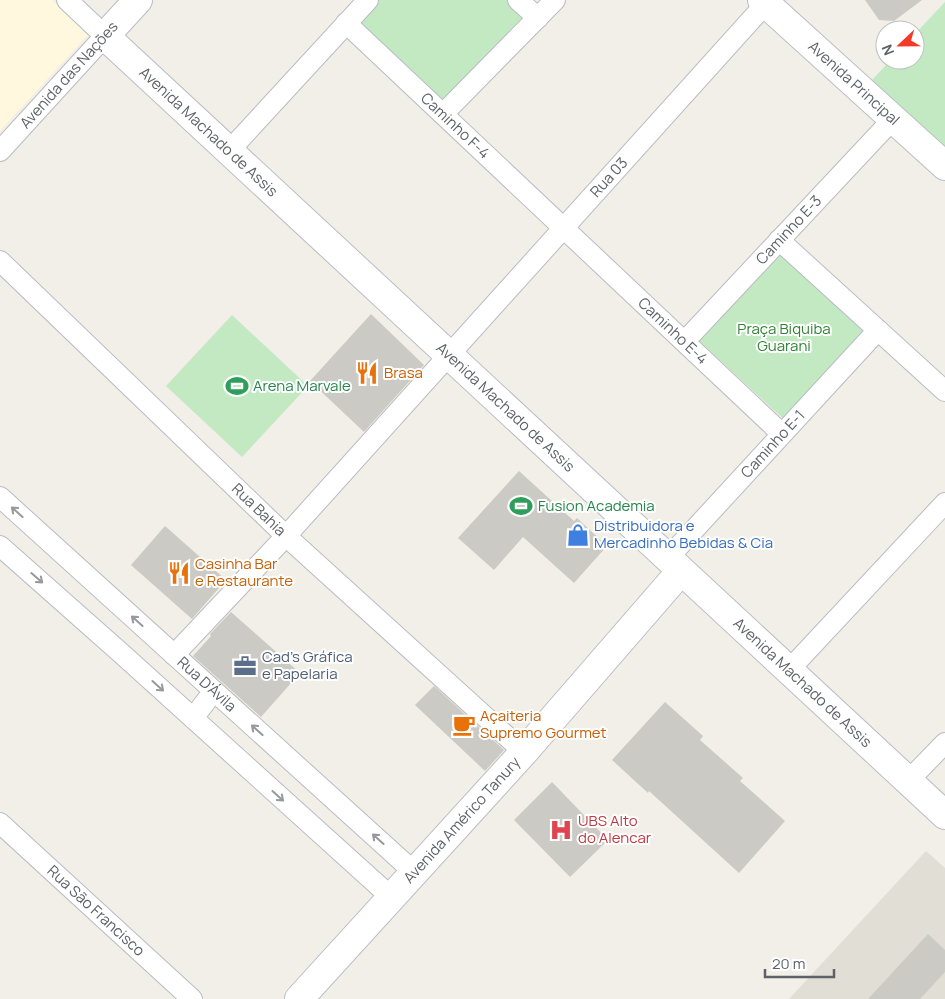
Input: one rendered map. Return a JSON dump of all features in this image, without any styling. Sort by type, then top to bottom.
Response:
[{"type":"street","name":"Avenida Machado de Assis","points":[[67,0],[945,815]]},
{"type":"street","name":"Avenida das Nações","points":[[0,151],[138,0]]},
{"type":"street","points":[[229,151],[368,0]]},
{"type":"street","points":[[518,0],[538,18]]},
{"type":"street","points":[[443,114],[555,0]]},
{"type":"street","name":"Avenida Principal","points":[[766,1],[945,166]]},
{"type":"street","name":"Rua 03","points":[[174,655],[286,536],[450,356],[766,1]]},
{"type":"street","name":"Caminho F-4","points":[[346,23],[564,228]]},
{"type":"street","name":"Caminho E-3","points":[[685,341],[893,119]]},
{"type":"street","name":"Caminho E-4","points":[[564,228],[782,434]]},
{"type":"street","points":[[780,240],[945,391]]},
{"type":"street","name":"Rua Bahia","points":[[0,261],[286,536],[524,752]]},
{"type":"street","name":"Caminho E-1","points":[[675,564],[782,434],[878,330]]},
{"type":"street","name":"Rua D'Ávila","points":[[0,497],[414,872]]},
{"type":"street","points":[[789,670],[945,503]]},
{"type":"street","points":[[0,546],[390,897]]},
{"type":"street","name":"Avenida Américo Tanury","points":[[299,999],[524,752],[675,564]]},
{"type":"street","points":[[192,718],[214,691]]},
{"type":"street","points":[[908,781],[945,743]]},
{"type":"street","name":"Rua São Francisco","points":[[0,823],[192,999]]},
{"type":"shaded area","points":[[0,0],[52,0],[88,35],[0,131]]},
{"type":"shaded area","points":[[926,851],[945,868],[945,999],[789,999]]},
{"type":"green space","points":[[371,0],[507,0],[526,18],[444,104],[354,18]]},
{"type":"green space","points":[[945,2],[945,148],[872,80],[882,70],[925,70],[925,23]]},
{"type":"green space","name":"Praça Biquiba Guarani","points":[[779,252],[870,335],[789,424],[698,340]]},
{"type":"green space","name":"Arena Marvale","points":[[232,315],[308,386],[242,457],[166,386]]},
{"type":"building","points":[[865,0],[922,0],[895,20],[879,20]]},
{"type":"building","name":"Brasa","points":[[371,314],[424,365],[364,432],[310,381]]},
{"type":"building","points":[[519,471],[574,521],[577,518],[607,546],[574,583],[523,537],[494,570],[458,538]]},
{"type":"building","name":"Casinha Bar e Restaurante","points":[[165,526],[226,580],[192,619],[131,565]]},
{"type":"building","name":"Cad's Gráfica e Papelaria","points":[[231,612],[300,673],[261,717],[193,656],[211,636],[210,634]]},
{"type":"building","name":"Açaiteria Supremo Gourmet","points":[[434,686],[504,750],[485,771],[415,705]]},
{"type":"building","points":[[665,702],[703,736],[700,740],[743,778],[740,781],[785,821],[739,873],[612,760]]},
{"type":"building","name":"UBS Alto do Alencar","points":[[552,782],[608,840],[570,877],[514,820]]},
{"type":"building","points":[[928,934],[945,950],[945,972],[920,999],[868,999]]},
{"type":"place","name":"Brasa","points":[[367,373]]},
{"type":"place","name":"Arena Marvale","points":[[237,386]]},
{"type":"place","name":"Fusion Academia","points":[[521,506]]},
{"type":"place","name":"Distribuidora e Mercadinho Bebidas & Cia","points":[[578,535]]},
{"type":"place","name":"Casinha Bar e Restaurante","points":[[179,573]]},
{"type":"place","name":"Cad's Gráfica e Papelaria","points":[[245,666]]},
{"type":"place","name":"Açaiteria Supremo Gourmet","points":[[464,725]]},
{"type":"place","name":"UBS Alto do Alencar","points":[[561,830]]}]
